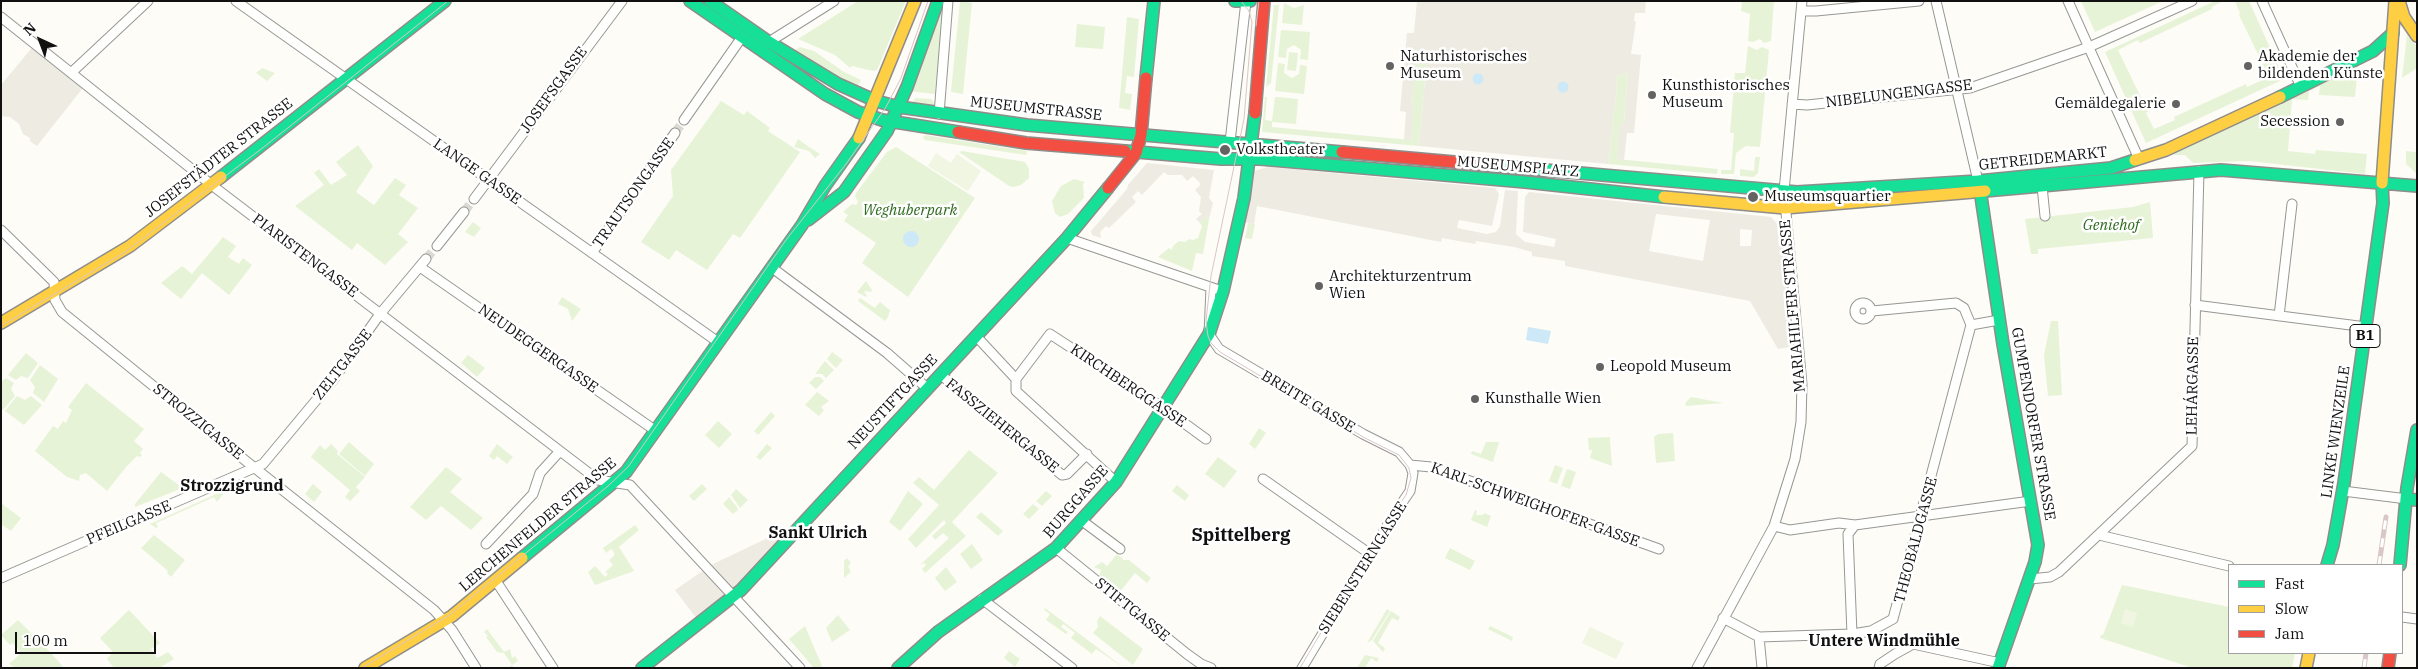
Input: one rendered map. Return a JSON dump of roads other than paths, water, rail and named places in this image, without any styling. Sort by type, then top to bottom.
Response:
[{"type":"main road","name":"JOSEFSTÄDTER STRASSE","points":[[1,323],[130,246],[445,1]]},
{"type":"main road","name":"MUSEUMSTRASSE","points":[[690,1],[825,94],[871,117],[1026,143],[1220,159],[1249,159]]},
{"type":"main road","name":"MUSEUMSTRASSE","points":[[710,1],[769,42],[838,84],[876,101],[939,114],[1028,125],[1251,144]]},
{"type":"main road","name":"LERCHENFELDER STRASSE","points":[[366,668],[444,622],[626,472],[802,225],[825,186],[858,141],[871,117],[915,1]]},
{"type":"main road","name":"LERCHENFELDER STRASSE","points":[[802,225],[844,192],[877,148],[899,107],[938,1]]},
{"type":"main road","name":"NEUSTIFTGASSE","points":[[642,668],[733,596],[1068,238],[1136,152],[1141,135],[1154,1]]},
{"type":"main road","name":"BURGGASSE","points":[[898,668],[938,632],[1056,548],[1116,482],[1209,334],[1217,289],[1244,198],[1251,144],[1264,1]]},
{"type":"main road","points":[[2389,1],[2394,20]]},
{"type":"main road","name":"B1","points":[[2383,184],[2382,170],[2395,1]]},
{"type":"main road","points":[[2399,1],[2404,17],[2417,36]]},
{"type":"main road","name":"GETREIDEMARKT","points":[[1784,208],[1979,186],[2111,168],[2140,159],[2204,133],[2301,87],[2373,51],[2393,33]]},
{"type":"main road","name":"MUSEUMSTRASSE","points":[[1136,152],[1171,137]]},
{"type":"main road","name":"MUSEUMSPLATZ","points":[[1251,144],[1784,191]]},
{"type":"main road","name":"MUSEUMSPLATZ","points":[[1249,159],[1525,182],[1715,203],[1784,208]]},
{"type":"main road","name":"GETREIDEMARKT","points":[[1784,191],[2042,186],[2199,171],[2246,171],[2296,177],[2417,186]]},
{"type":"main road","name":"LINKE WIENZEILE","points":[[2326,564],[2333,545],[2343,491],[2383,203],[2383,184]]},
{"type":"main road","name":"GUMPENDORFER STRASSE","points":[[1979,186],[1999,320],[2032,500],[2038,545],[2030,579],[1999,665]]},
{"type":"main road","points":[[2400,564],[2412,500],[2413,445],[2417,430]]},
{"type":"main road","points":[[2306,668],[2308,654]]},
{"type":"main road","points":[[2388,668],[2390,654]]},
{"type":"street","points":[[71,73],[148,1]]},
{"type":"street","name":"LANGE GASSE","points":[[236,1],[718,342]]},
{"type":"street","name":"JOSEFSGASSE","points":[[474,199],[622,1]]},
{"type":"street","points":[[769,42],[834,1]]},
{"type":"street","points":[[939,114],[948,1]]},
{"type":"street","points":[[1801,6],[1816,11],[1919,1]]},
{"type":"street","points":[[1936,1],[1979,186]]},
{"type":"street","points":[[2068,1],[2140,159]]},
{"type":"street","name":"NIBELUNGENGASSE","points":[[1792,104],[1807,105],[1970,88],[2089,47],[2192,1]]},
{"type":"street","points":[[2262,1],[2301,87]]},
{"type":"street","points":[[1230,142],[1245,2]]},
{"type":"street","name":"MARIAHILFER STRASSE","points":[[1697,668],[1774,526],[1795,459],[1801,422],[1802,384],[1797,316],[1784,208],[1784,191],[1801,6]]},
{"type":"street","name":"PIARISTENGASSE","points":[[1,17],[211,184],[598,480],[630,485],[800,668]]},
{"type":"street","points":[[684,120],[742,37]]},
{"type":"street","name":"TRAUTSONGASSE","points":[[592,253],[675,133]]},
{"type":"street","name":"LEHÁRGASSE","points":[[2030,579],[2050,577],[2059,572],[2192,446],[2199,171]]},
{"type":"street","points":[[2042,186],[2045,216]]},
{"type":"street","points":[[2279,316],[2292,204]]},
{"type":"street","points":[[437,246],[464,212]]},
{"type":"street","name":"STROZZIGASSE","points":[[1,230],[54,282],[55,300],[62,312],[428,605],[444,622],[476,668]]},
{"type":"street","points":[[1068,238],[1217,289]]},
{"type":"street","name":"ZELTGASSE","points":[[256,468],[264,464],[332,380],[380,314],[426,259]]},
{"type":"street","name":"NEUDEGGERGASSE","points":[[420,267],[656,431]]},
{"type":"street","points":[[771,267],[887,353],[927,388]]},
{"type":"street","points":[[1872,311],[1956,303],[1964,308],[1971,325],[1999,320]]},
{"type":"street","points":[[2195,305],[2366,327]]},
{"type":"street","name":"THEOBALDGASSE","points":[[1723,618],[1760,637],[1852,634],[1879,628],[1893,619],[1922,516],[1971,325]]},
{"type":"street","name":"KIRCHBERGGASSE","points":[[1016,379],[1050,334],[1162,407],[1206,439]]},
{"type":"street","name":"BREITE GASSE","points":[[1209,334],[1219,349],[1363,434],[1399,452],[1410,465]]},
{"type":"street","points":[[976,336],[1016,379],[1016,391],[1116,482]]},
{"type":"street","name":"FASSZIEHERGASSE","points":[[940,374],[1062,475],[1067,474],[1087,454]]},
{"type":"street","points":[[486,544],[533,494],[540,473],[560,451]]},
{"type":"street","name":"KARL-SCHWEIGHOFER-GASSE","points":[[1410,465],[1431,467],[1659,549]]},
{"type":"street","name":"SIEBENSTERNGASSE","points":[[1302,668],[1410,491],[1413,481],[1410,465]]},
{"type":"street","name":"PFEILGASSE","points":[[1,578],[256,468]]},
{"type":"street","points":[[1263,479],[1370,554]]},
{"type":"street","points":[[2343,491],[2412,500]]},
{"type":"street","points":[[1774,526],[1790,530],[1839,523],[1855,525],[2032,500]]},
{"type":"street","points":[[1081,520],[1120,549]]},
{"type":"street","points":[[1852,634],[1848,534],[1855,525]]},
{"type":"street","points":[[2099,535],[2228,566]]},
{"type":"street","name":"STIFTGASSE","points":[[1056,548],[1171,642],[1201,664],[1211,668]]},
{"type":"street","points":[[496,581],[553,668]]},
{"type":"street","points":[[982,599],[1072,668]]},
{"type":"street","points":[[2403,617],[2417,619]]},
{"type":"street","points":[[1760,637],[1762,668]]},
{"type":"street","points":[[1879,668],[1880,664],[1913,644],[1999,665]]},
{"type":"water","points":[[1478,73],[1484,79],[1478,85],[1472,79]]},
{"type":"water","points":[[1563,81],[1569,87],[1563,93],[1557,87]]},
{"type":"water","points":[[911,231],[919,239],[911,247],[903,239]]},
{"type":"water","points":[[1528,327],[1551,331],[1548,344],[1526,340]]},
{"type":"tunnel","points":[[675,133],[684,120]]},
{"type":"tunnel","points":[[464,212],[474,199]]},
{"type":"tunnel","points":[[426,259],[437,246]]},
{"type":"tram line","points":[[1,326],[125,252],[265,146],[448,1]]},
{"type":"tram line","points":[[362,668],[451,614],[608,486],[628,467],[786,240],[846,164],[886,107],[901,78],[928,1]]},
{"type":"tram line","points":[[1241,1],[1249,11],[1252,22],[1244,119],[1211,276],[1206,321],[1208,336],[1211,343],[1220,352],[1365,438],[1399,455],[1409,468],[1411,478],[1406,495],[1384,526],[1300,668]]},
{"type":"tram line","points":[[1256,26],[1259,1]]},
{"type":"railway","points":[[2379,564],[2386,517]]},
{"type":"railway","points":[[2364,668],[2366,654]]},
{"type":"place","name":"Naturhistorisches Museum","points":[[1390,66]]},
{"type":"place","name":"Akademie der bildenden Künste","points":[[2248,66]]},
{"type":"place","name":"Kunsthistorisches Museum","points":[[1652,95]]},
{"type":"place","name":"Gemäldegalerie","points":[[2176,104]]},
{"type":"place","name":"Secession","points":[[2340,122]]},
{"type":"place","name":"Volkstheater","points":[[1225,150]]},
{"type":"place","name":"Museumsquartier","points":[[1753,197]]},
{"type":"place","name":"Architekturzentrum Wien","points":[[1319,286]]},
{"type":"place","name":"Leopold Museum","points":[[1600,367]]},
{"type":"place","name":"Kunsthalle Wien","points":[[1475,399]]},
{"type":"district","name":"Strozzigrund","points":[[232,486]]},
{"type":"district","name":"Sankt Ulrich","points":[[818,533]]},
{"type":"district","name":"Spittelberg","points":[[1241,536]]},
{"type":"district","name":"Untere Windmühle","points":[[1884,641]]},
{"type":"park label","name":"Weghuberpark","points":[[910,211]]},
{"type":"park label","name":"Geniehof","points":[[2111,226]]}]
